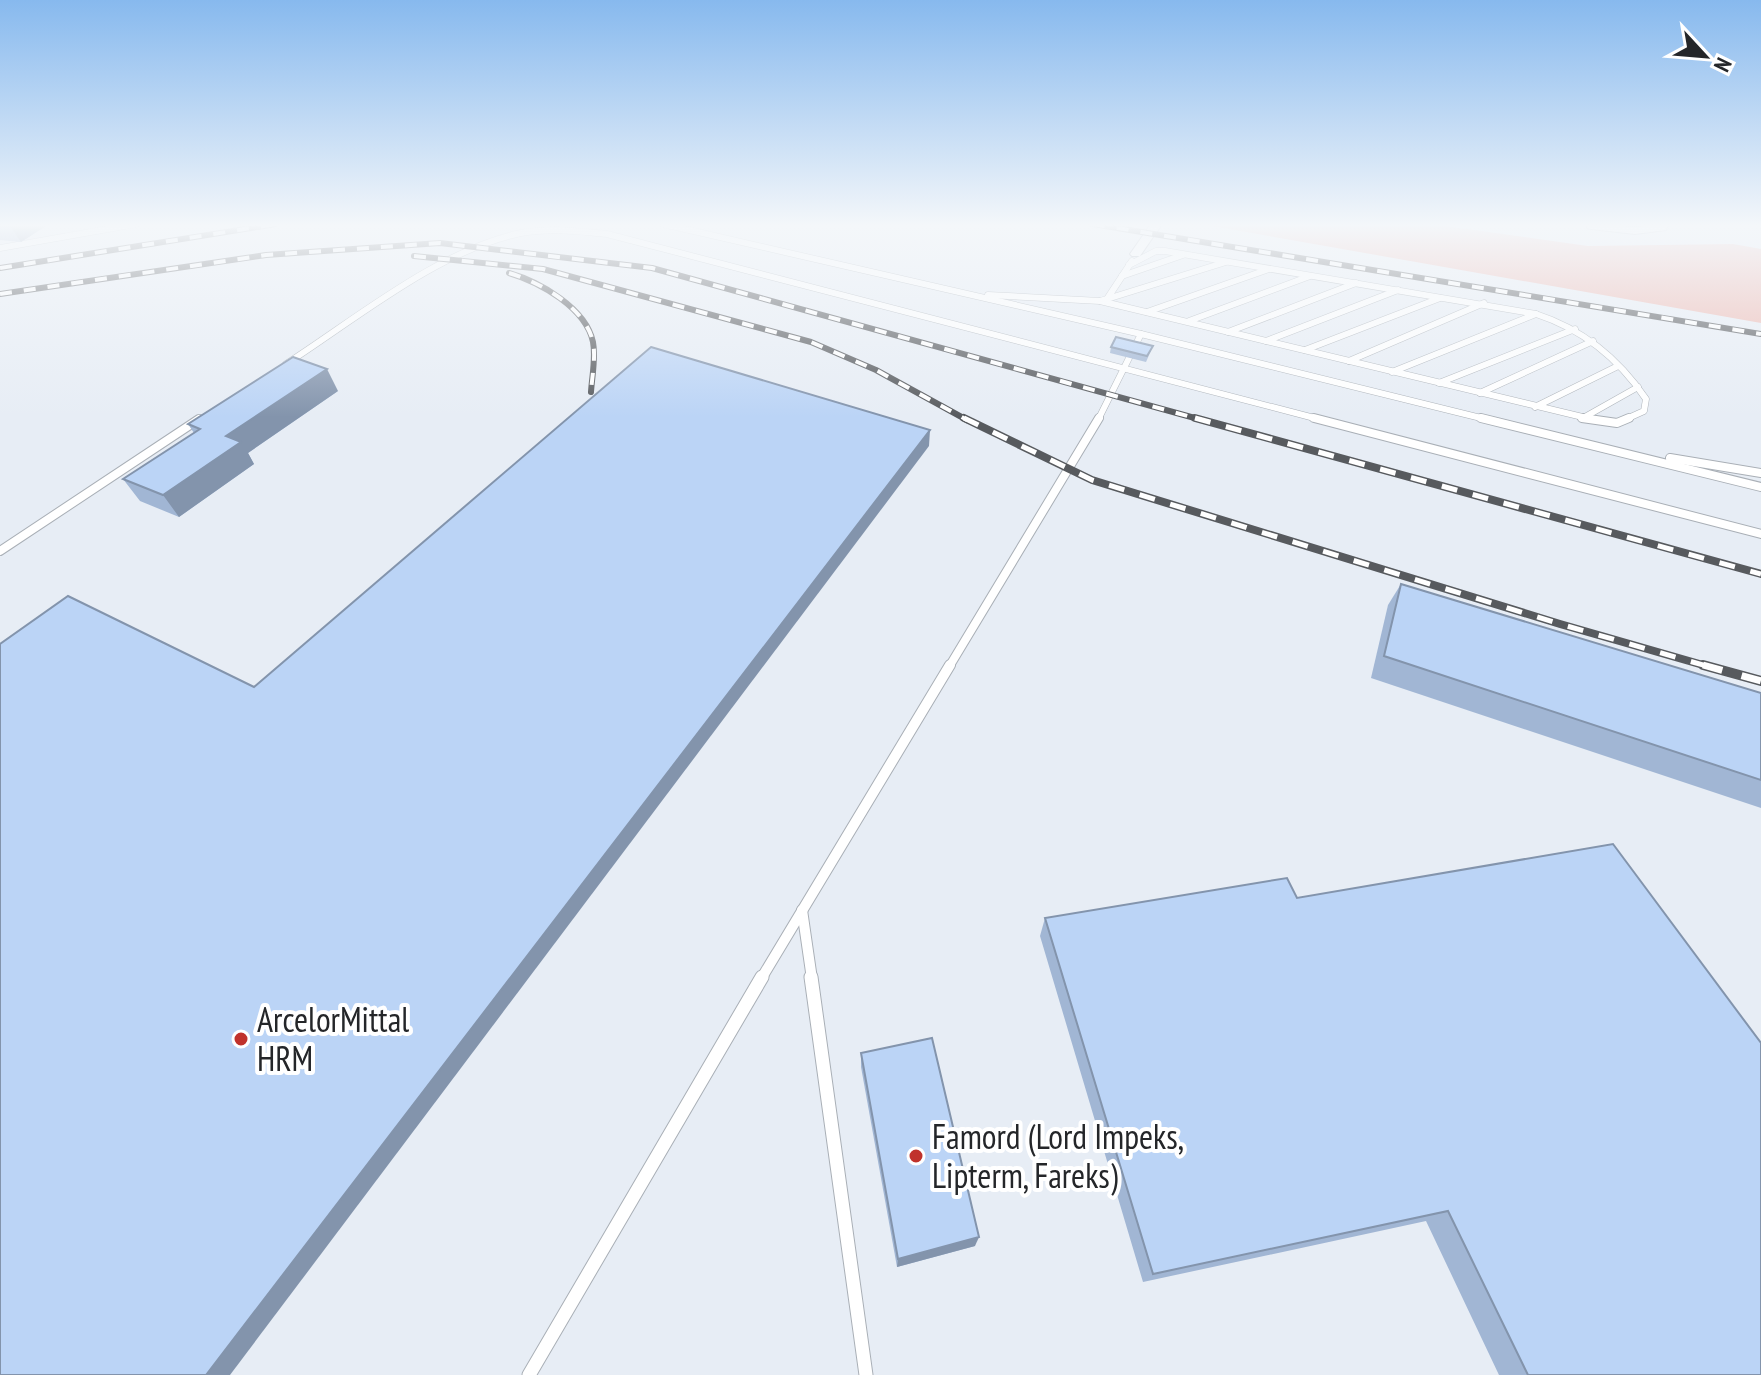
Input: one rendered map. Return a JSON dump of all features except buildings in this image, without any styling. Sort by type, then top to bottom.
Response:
[{"type":"lane","points":[[277,370],[409,288]]},
{"type":"lane","points":[[816,288],[1761,534]]},
{"type":"lane","points":[[938,288],[1141,334],[1761,487]]},
{"type":"lane","points":[[1104,300],[1113,288]]},
{"type":"lane","points":[[1104,300],[1142,288]]},
{"type":"lane","points":[[1147,312],[1215,288]]},
{"type":"lane","points":[[1187,322],[1278,288]]},
{"type":"lane","points":[[1228,332],[1343,288]]},
{"type":"lane","points":[[963,294],[1104,300],[1583,418],[1617,423],[1633,419],[1644,411],[1646,399],[1638,387],[1593,341],[1575,329],[1536,314],[1396,288]]},
{"type":"lane","points":[[1266,341],[1401,289]]},
{"type":"lane","points":[[1304,350],[1443,296]]},
{"type":"lane","points":[[1349,361],[1484,303]]},
{"type":"lane","points":[[1392,372],[1536,314]]},
{"type":"lane","points":[[1439,383],[1575,329]]},
{"type":"lane","points":[[529,1375],[802,910],[1095,425],[1141,334]]},
{"type":"lane","points":[[1479,393],[1593,341]]},
{"type":"lane","points":[[1535,407],[1618,366]]},
{"type":"lane","points":[[1583,418],[1638,387]]},
{"type":"lane","points":[[0,551],[211,411]]},
{"type":"lane","points":[[1627,453],[1761,473]]},
{"type":"lane","points":[[802,910],[866,1375]]},
{"type":"shaded area","points":[[1564,288],[1761,288],[1761,323]]},
{"type":"railway","points":[[0,294],[40,288]]},
{"type":"railway","points":[[544,288],[572,308],[589,330],[594,348],[591,392]]},
{"type":"railway","points":[[613,288],[811,342],[876,370],[967,420]]},
{"type":"railway","points":[[725,288],[1202,420]]},
{"type":"railway","points":[[1483,288],[1761,334]]},
{"type":"railway","points":[[964,418],[1092,480],[1704,665]]},
{"type":"railway","points":[[1195,418],[1761,574]]},
{"type":"railway","points":[[1704,665],[1761,681]]},
{"type":"railway","points":[[1704,665],[1710,667]]},
{"type":"place","name":"ArcelorMittal HRM","points":[[241,1039]]},
{"type":"place","name":"Famord (Lord Impeks, Lipterm, Fareks)","points":[[916,1156]]}]
